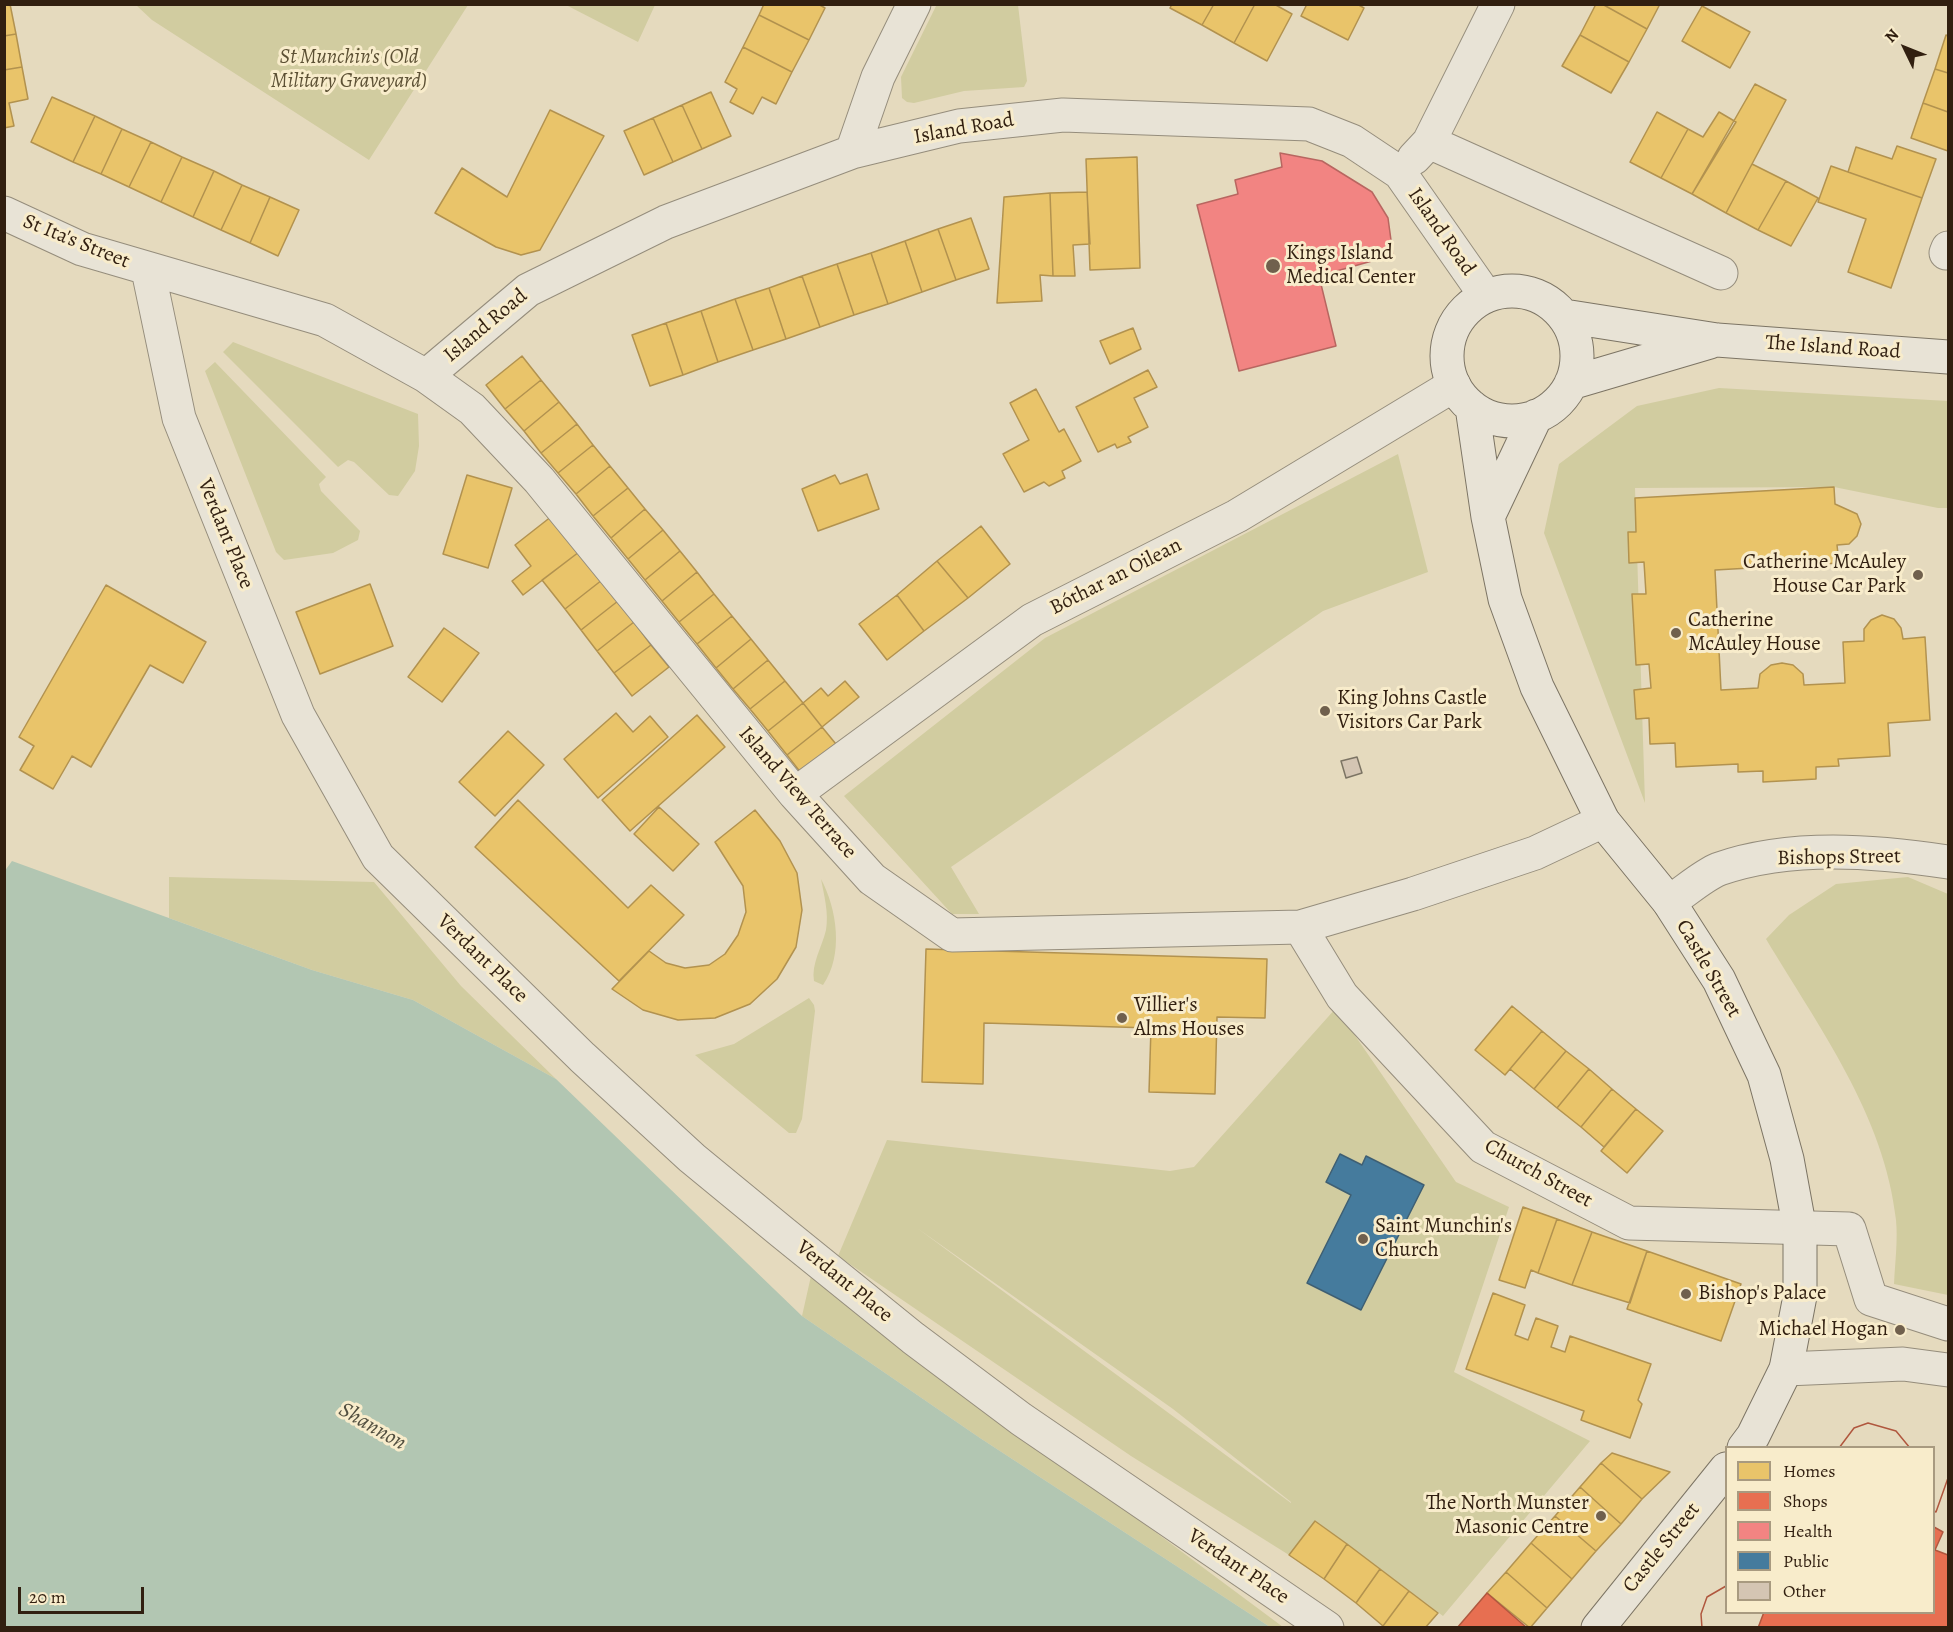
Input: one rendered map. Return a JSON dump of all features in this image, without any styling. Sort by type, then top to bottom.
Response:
[{"type":"street","points":[[852,152],[878,77],[914,4]]},
{"type":"street","points":[[1400,173],[1429,142],[1498,4]]},
{"type":"street","name":"Island Road","points":[[426,376],[528,290],[666,222],[852,152],[959,126],[1063,114],[1309,124],[1352,141],[1400,173],[1486,296]]},
{"type":"street","points":[[1429,142],[1721,273]]},
{"type":"street","name":"St Ita's Street","points":[[4,213],[82,249],[148,270]]},
{"type":"street","points":[[148,270],[326,320],[426,376]]},
{"type":"street","name":"Verdant Place","points":[[148,270],[179,418],[298,715],[378,857],[590,1065],[692,1158],[782,1232],[913,1338],[1021,1419],[1327,1628]]},
{"type":"street","points":[[1507,291],[1528,292],[1548,301],[1564,315],[1573,332],[1577,349],[1571,383],[1563,398],[1536,416],[1514,420],[1492,417],[1463,396],[1448,365],[1448,344],[1456,324],[1468,307],[1486,296],[1507,291]]},
{"type":"street","name":"The Island Road","points":[[1564,315],[1717,340],[1948,357]]},
{"type":"street","points":[[1571,383],[1717,340]]},
{"type":"street","name":"Island View Terrace","points":[[426,376],[472,409],[539,480],[795,794],[873,879],[952,935],[1300,927],[1413,894],[1535,853],[1603,821]]},
{"type":"street","name":"Castle Street","points":[[1463,396],[1505,599],[1533,676],[1603,821],[1669,902],[1719,980],[1764,1076],[1787,1160],[1800,1230],[1800,1296],[1785,1369],[1753,1436],[1746,1446]]},
{"type":"street","name":"Bóthar an Oilean","points":[[795,794],[1032,620],[1237,516],[1463,396]]},
{"type":"street","points":[[1488,517],[1536,416]]},
{"type":"street","name":"Bishops Street","points":[[1669,902],[1718,870],[1787,854],[1899,855],[1948,862]]},
{"type":"street","name":"Church Street","points":[[1300,927],[1342,996],[1484,1147],[1629,1223],[1800,1230],[1849,1229],[1871,1299],[1948,1324]]},
{"type":"street","points":[[1785,1369],[1903,1364],[1948,1370]]},
{"type":"street","name":"Castle Street","points":[[1598,1628],[1725,1470]]},
{"type":"green space","points":[[937,4],[1018,5],[1027,81],[1024,87],[964,91],[914,103],[902,98],[901,77]]},
{"type":"green space","name":"St Munchin's (Old Military Graveyard)","points":[[136,5],[468,5],[369,160],[152,20]]},
{"type":"green space","points":[[566,5],[655,5],[638,42]]},
{"type":"green space","points":[[233,342],[418,414],[419,446],[415,471],[398,496],[389,495],[354,462],[348,460],[338,467],[223,352]]},
{"type":"green space","points":[[215,362],[326,477],[319,484],[321,491],[360,531],[358,540],[333,553],[284,560],[276,552],[205,371]]},
{"type":"green space","points":[[1719,388],[1948,401],[1948,508],[1938,508],[1834,487],[1635,488],[1645,803],[1544,533],[1559,464],[1637,406]]},
{"type":"green space","points":[[1398,454],[1428,572],[1323,611],[951,867],[979,914],[952,914],[844,796],[1045,638]]},
{"type":"green space","points":[[169,877],[374,882],[461,986],[556,1079],[413,1000],[312,970],[169,918]]},
{"type":"green space","points":[[1908,877],[1948,894],[1948,1295],[1894,1284],[1896,1220],[1889,1182],[1878,1144],[1864,1108],[1846,1073],[1766,939],[1789,915],[1836,884]]},
{"type":"green space","points":[[821,879],[831,904],[836,932],[834,960],[823,985],[814,981],[813,975],[827,924]]},
{"type":"green space","points":[[809,998],[815,1011],[802,1119],[796,1133],[789,1133],[695,1055],[734,1044]]},
{"type":"green space","points":[[1336,1008],[1456,1182],[1509,1207],[1454,1372],[1590,1441],[1443,1616],[1316,1521],[1289,1555],[1131,1456],[838,1256],[887,1140],[1170,1171],[1194,1167]],"holes":[[[917,1228],[1173,1409],[1291,1503]]]},
{"type":"green space","points":[[811,1276],[1283,1627],[1270,1627],[980,1438],[802,1316]]},
{"type":"water","name":"Shannon","points":[[12,861],[312,970],[413,1000],[556,1079],[802,1316],[980,1438],[1270,1627],[5,1627],[4,872]]},
{"type":"building: Homes","points":[[4,4],[10,4],[16,34],[4,36]]},
{"type":"building: Homes","points":[[764,4],[818,4],[825,8],[809,40],[759,15]]},
{"type":"building: Homes","points":[[1172,4],[1214,4],[1202,25],[1170,8]]},
{"type":"building: Homes","points":[[1214,4],[1255,4],[1234,43],[1202,25]]},
{"type":"building: Homes","points":[[1255,4],[1274,4],[1292,14],[1267,61],[1234,43]]},
{"type":"building: Homes","points":[[1307,4],[1357,4],[1364,8],[1348,40],[1301,16]]},
{"type":"building: Homes","points":[[1596,4],[1602,4],[1647,29],[1629,62],[1580,35]]},
{"type":"building: Homes","points":[[1602,4],[1660,4],[1647,29]]},
{"type":"building: Homes","points":[[1702,6],[1750,32],[1730,68],[1682,41]]},
{"type":"building: Homes","points":[[759,15],[809,40],[792,72],[743,47]]},
{"type":"building: Homes","points":[[16,34],[22,67],[4,70],[4,36]]},
{"type":"building: Homes","points":[[1580,35],[1629,62],[1611,93],[1562,66]]},
{"type":"building: Homes","points":[[1946,35],[1948,36],[1948,73],[1935,69]]},
{"type":"building: Homes","points":[[743,47],[792,72],[776,104],[762,97],[753,114],[730,102],[737,89],[725,82]]},
{"type":"building: Homes","points":[[22,67],[28,99],[9,103],[14,126],[4,128],[4,70]]},
{"type":"building: Homes","points":[[1935,69],[1948,73],[1948,112],[1923,103]]},
{"type":"building: Homes","points":[[1755,84],[1786,100],[1726,213],[1692,194]]},
{"type":"building: Homes","points":[[711,92],[731,136],[702,149],[682,105]]},
{"type":"building: Homes","points":[[52,97],[95,116],[73,162],[31,142]]},
{"type":"building: Homes","points":[[1923,103],[1948,112],[1948,151],[1911,138]]},
{"type":"building: Homes","points":[[682,105],[702,149],[673,162],[653,118]]},
{"type":"building: Homes","points":[[550,110],[604,136],[540,250],[521,255],[496,247],[435,213],[462,168],[507,197]]},
{"type":"building: Homes","points":[[1657,112],[1688,129],[1661,178],[1630,162]]},
{"type":"building: Homes","points":[[1719,112],[1736,122],[1692,194],[1661,178],[1688,129],[1703,137]]},
{"type":"building: Homes","points":[[95,116],[122,129],[101,174],[73,162]]},
{"type":"building: Homes","points":[[653,118],[673,162],[644,175],[624,131]]},
{"type":"building: Homes","points":[[122,129],[151,142],[129,187],[101,174]]},
{"type":"building: Homes","points":[[151,142],[182,157],[161,202],[129,187]]},
{"type":"building: Homes","points":[[1897,146],[1936,159],[1922,198],[1848,172],[1856,147],[1892,159]]},
{"type":"building: Homes","points":[[182,157],[214,171],[193,217],[161,202]]},
{"type":"building: Homes","points":[[1137,157],[1140,268],[1090,270],[1086,159]]},
{"type":"building: Homes","points":[[1752,164],[1786,181],[1758,230],[1726,213]]},
{"type":"building: Homes","points":[[1831,166],[1922,198],[1891,288],[1848,272],[1866,219],[1818,202]]},
{"type":"building: Homes","points":[[214,171],[242,185],[221,230],[193,217]]},
{"type":"building: Homes","points":[[1786,181],[1818,198],[1791,246],[1758,230]]},
{"type":"building: Homes","points":[[242,185],[270,197],[250,243],[221,230]]},
{"type":"building: Homes","points":[[1087,192],[1090,244],[1073,245],[1075,276],[1053,276],[1050,193]]},
{"type":"building: Homes","points":[[1050,193],[1053,276],[1040,275],[1042,301],[997,303],[1004,197]]},
{"type":"building: Homes","points":[[270,197],[299,210],[278,256],[250,243]]},
{"type":"building: Homes","points":[[971,218],[989,269],[956,280],[938,229]]},
{"type":"building: Homes","points":[[938,229],[956,280],[922,292],[905,241]]},
{"type":"building: Homes","points":[[905,241],[922,292],[888,304],[871,253]]},
{"type":"building: Homes","points":[[871,253],[888,304],[854,315],[837,264]]},
{"type":"building: Homes","points":[[837,264],[854,315],[820,327],[802,276]]},
{"type":"building: Homes","points":[[802,276],[820,327],[786,339],[769,288]]},
{"type":"building: Homes","points":[[769,288],[786,339],[753,350],[735,299]]},
{"type":"building: Homes","points":[[735,299],[753,350],[718,362],[701,311]]},
{"type":"building: Homes","points":[[701,311],[718,362],[683,375],[666,323]]},
{"type":"building: Homes","points":[[666,323],[683,375],[650,386],[632,335]]},
{"type":"building: Homes","points":[[1133,328],[1141,349],[1110,364],[1100,341]]},
{"type":"building: Homes","points":[[522,356],[541,380],[505,409],[486,385]]},
{"type":"building: Homes","points":[[1148,370],[1157,387],[1134,398],[1148,427],[1128,437],[1131,442],[1117,448],[1115,444],[1098,452],[1076,407]]},
{"type":"building: Homes","points":[[541,380],[559,402],[524,431],[505,409]]},
{"type":"building: Homes","points":[[1036,389],[1059,432],[1064,429],[1081,461],[1062,471],[1065,478],[1049,486],[1044,482],[1024,492],[1003,454],[1029,440],[1010,403]]},
{"type":"building: Homes","points":[[559,402],[577,424],[541,453],[524,431]]},
{"type":"building: Homes","points":[[577,424],[593,445],[558,473],[541,453]]},
{"type":"building: Homes","points":[[593,445],[610,466],[576,494],[558,473]]},
{"type":"building: Homes","points":[[610,466],[628,488],[593,516],[576,494]]},
{"type":"building: Homes","points":[[867,474],[879,509],[818,531],[802,489],[835,475],[840,484]]},
{"type":"building: Homes","points":[[467,475],[512,488],[488,568],[443,554]]},
{"type":"building: Homes","name":"Catherine McAuley House","points":[[1834,487],[1835,504],[1857,514],[1861,524],[1857,536],[1849,544],[1837,545],[1839,563],[1715,570],[1721,690],[1758,688],[1760,674],[1771,665],[1782,663],[1793,665],[1803,674],[1804,685],[1845,683],[1843,642],[1864,641],[1864,629],[1871,620],[1882,615],[1894,619],[1901,628],[1903,639],[1925,637],[1930,720],[1888,723],[1890,756],[1838,759],[1839,766],[1816,767],[1816,779],[1763,782],[1763,771],[1738,772],[1738,764],[1676,767],[1675,743],[1650,744],[1649,718],[1636,719],[1634,690],[1651,688],[1649,664],[1636,665],[1632,594],[1646,594],[1644,562],[1629,563],[1628,532],[1636,532],[1635,498]]},
{"type":"building: Homes","points":[[628,488],[645,509],[611,538],[593,516]]},
{"type":"building: Homes","points":[[645,509],[663,530],[628,559],[611,538]]},
{"type":"building: Homes","points":[[552,516],[579,552],[523,595],[512,581],[531,566],[515,545]]},
{"type":"building: Homes","points":[[981,526],[1010,564],[968,598],[937,561]]},
{"type":"building: Homes","points":[[663,530],[680,551],[645,580],[628,559]]},
{"type":"building: Homes","points":[[680,551],[697,572],[662,601],[645,580]]},
{"type":"building: Homes","points":[[579,552],[602,580],[565,609],[542,580]]},
{"type":"building: Homes","points":[[937,561],[968,598],[924,631],[897,595]]},
{"type":"building: Homes","points":[[697,572],[714,594],[679,622],[662,601]]},
{"type":"building: Homes","points":[[602,580],[618,601],[581,630],[565,609]]},
{"type":"building: Homes","points":[[370,584],[393,646],[320,674],[296,612]]},
{"type":"building: Homes","points":[[106,585],[206,642],[183,683],[150,665],[91,767],[72,756],[53,789],[20,770],[34,746],[19,737]]},
{"type":"building: Homes","points":[[714,594],[732,616],[697,644],[679,622]]},
{"type":"building: Homes","points":[[897,595],[924,631],[887,660],[859,624]]},
{"type":"building: Homes","points":[[618,601],[634,622],[597,651],[581,630]]},
{"type":"building: Homes","points":[[732,616],[751,639],[716,668],[697,644]]},
{"type":"building: Homes","points":[[634,622],[651,645],[614,673],[597,651]]},
{"type":"building: Homes","points":[[444,628],[479,653],[442,702],[408,677]]},
{"type":"building: Homes","points":[[751,639],[768,660],[733,689],[716,668]]},
{"type":"building: Homes","points":[[651,645],[669,667],[632,696],[614,673]]},
{"type":"building: Homes","points":[[768,660],[785,681],[750,709],[733,689]]},
{"type":"building: Homes","points":[[785,681],[803,703],[768,731],[750,709]]},
{"type":"building: Homes","points":[[845,681],[859,697],[822,727],[803,703],[821,688],[828,696]]},
{"type":"building: Homes","points":[[803,703],[822,727],[787,755],[768,731]]},
{"type":"building: Homes","points":[[616,713],[633,732],[650,716],[668,737],[598,798],[564,759]]},
{"type":"building: Homes","points":[[697,715],[725,747],[630,831],[602,800]]},
{"type":"building: Homes","points":[[822,727],[840,749],[805,778],[787,755]]},
{"type":"building: Homes","points":[[508,731],[544,765],[495,816],[459,782]]},
{"type":"building: Homes","points":[[518,800],[628,908],[651,885],[684,915],[619,981],[475,847]]},
{"type":"building: Homes","points":[[659,807],[699,844],[673,871],[634,834]]},
{"type":"building: Homes","points":[[755,810],[780,841],[797,873],[802,910],[796,947],[777,979],[750,1004],[715,1018],[678,1020],[643,1010],[612,989],[649,951],[666,963],[685,968],[709,965],[725,954],[738,935],[746,912],[743,886],[715,842]]},
{"type":"building: Homes","points":[[926,949],[1267,959],[1265,1018],[1217,1017],[1215,1094],[1149,1092],[1151,1028],[984,1023],[983,1084],[922,1082]]},
{"type":"building: Homes","points":[[1512,1006],[1542,1031],[1505,1075],[1475,1050]]},
{"type":"building: Homes","points":[[1542,1031],[1566,1051],[1534,1089],[1510,1069]]},
{"type":"building: Homes","points":[[1566,1051],[1589,1069],[1557,1108],[1534,1089]]},
{"type":"building: Homes","points":[[1589,1069],[1612,1089],[1581,1127],[1557,1108]]},
{"type":"building: Homes","points":[[1612,1089],[1636,1109],[1604,1147],[1581,1127]]},
{"type":"building: Homes","points":[[1636,1109],[1663,1131],[1627,1173],[1601,1151]]},
{"type":"building: Homes","points":[[1523,1207],[1557,1219],[1538,1273],[1531,1270],[1525,1288],[1499,1280]]},
{"type":"building: Homes","points":[[1557,1219],[1592,1232],[1572,1285],[1538,1273]]},
{"type":"building: Homes","points":[[1592,1232],[1647,1251],[1630,1303],[1572,1285]]},
{"type":"building: Homes","name":"Bishop's Palace","points":[[1647,1251],[1741,1284],[1721,1341],[1627,1309]]},
{"type":"building: Homes","points":[[1493,1293],[1525,1305],[1515,1335],[1528,1340],[1536,1318],[1558,1326],[1551,1347],[1565,1352],[1570,1336],[1651,1364],[1638,1400],[1642,1404],[1630,1438],[1581,1420],[1584,1411],[1466,1369]]},
{"type":"building: Homes","points":[[1612,1453],[1670,1472],[1642,1499],[1601,1463]]},
{"type":"building: Homes","points":[[1601,1463],[1642,1499],[1621,1524],[1580,1487]]},
{"type":"building: Homes","points":[[1580,1487],[1621,1524],[1596,1551],[1555,1516]]},
{"type":"building: Homes","points":[[1555,1516],[1596,1551],[1572,1579],[1531,1543]]},
{"type":"building: Homes","points":[[1315,1521],[1347,1544],[1324,1579],[1289,1555]]},
{"type":"building: Homes","points":[[1531,1543],[1572,1579],[1547,1608],[1506,1572]]},
{"type":"building: Homes","points":[[1347,1544],[1380,1569],[1356,1603],[1324,1579]]},
{"type":"building: Homes","points":[[1380,1569],[1409,1591],[1383,1626],[1356,1603]]},
{"type":"building: Homes","points":[[1506,1572],[1547,1608],[1530,1628],[1487,1593]]},
{"type":"building: Homes","points":[[1409,1591],[1438,1613],[1425,1628],[1385,1628],[1383,1626]]},
{"type":"building: Shops","points":[[1868,1423],[1896,1431],[1908,1446],[1840,1446],[1854,1428]]},
{"type":"building: Shops","points":[[1868,1423],[1896,1431],[1908,1446],[1840,1446],[1854,1428]]},
{"type":"building: Shops","points":[[1948,1478],[1948,1555],[1935,1550],[1943,1532],[1935,1528],[1936,1512]]},
{"type":"building: Shops","points":[[1948,1478],[1948,1628],[1702,1628],[1701,1614],[1707,1597],[1725,1587],[1725,1614],[1935,1614],[1936,1512]]},
{"type":"building: Shops","points":[[1725,1587],[1725,1614],[1763,1614],[1758,1628],[1702,1628],[1701,1614],[1707,1597]]},
{"type":"building: Shops","points":[[1487,1593],[1527,1628],[1457,1628]]},
{"type":"building: Health","points":[[1280,153],[1322,161],[1372,192],[1388,218],[1393,255],[1319,276],[1336,346],[1239,371],[1197,205],[1238,194],[1235,180],[1282,167]]},
{"type":"building: Public","name":"Saint Munchin's Church","points":[[1340,1154],[1362,1165],[1366,1156],[1424,1185],[1361,1310],[1307,1283],[1351,1195],[1326,1182]]},
{"type":"building: Other","points":[[1357,757],[1362,773],[1346,778],[1341,761]]},
{"type":"place","name":"Kings Island Medical Center","points":[[1273,266]]},
{"type":"place","name":"Catherine McAuley House Car Park","points":[[1918,575]]},
{"type":"place","name":"Catherine McAuley House","points":[[1676,633]]},
{"type":"place","name":"King Johns Castle Visitors Car Park","points":[[1325,711]]},
{"type":"place","name":"Villier's Alms Houses","points":[[1122,1018]]},
{"type":"place","name":"Saint Munchin's Church","points":[[1363,1239]]},
{"type":"place","name":"Bishop's Palace","points":[[1686,1294]]},
{"type":"place","name":"Michael Hogan","points":[[1900,1330]]},
{"type":"place","name":"The North Munster Masonic Centre","points":[[1601,1516]]}]
